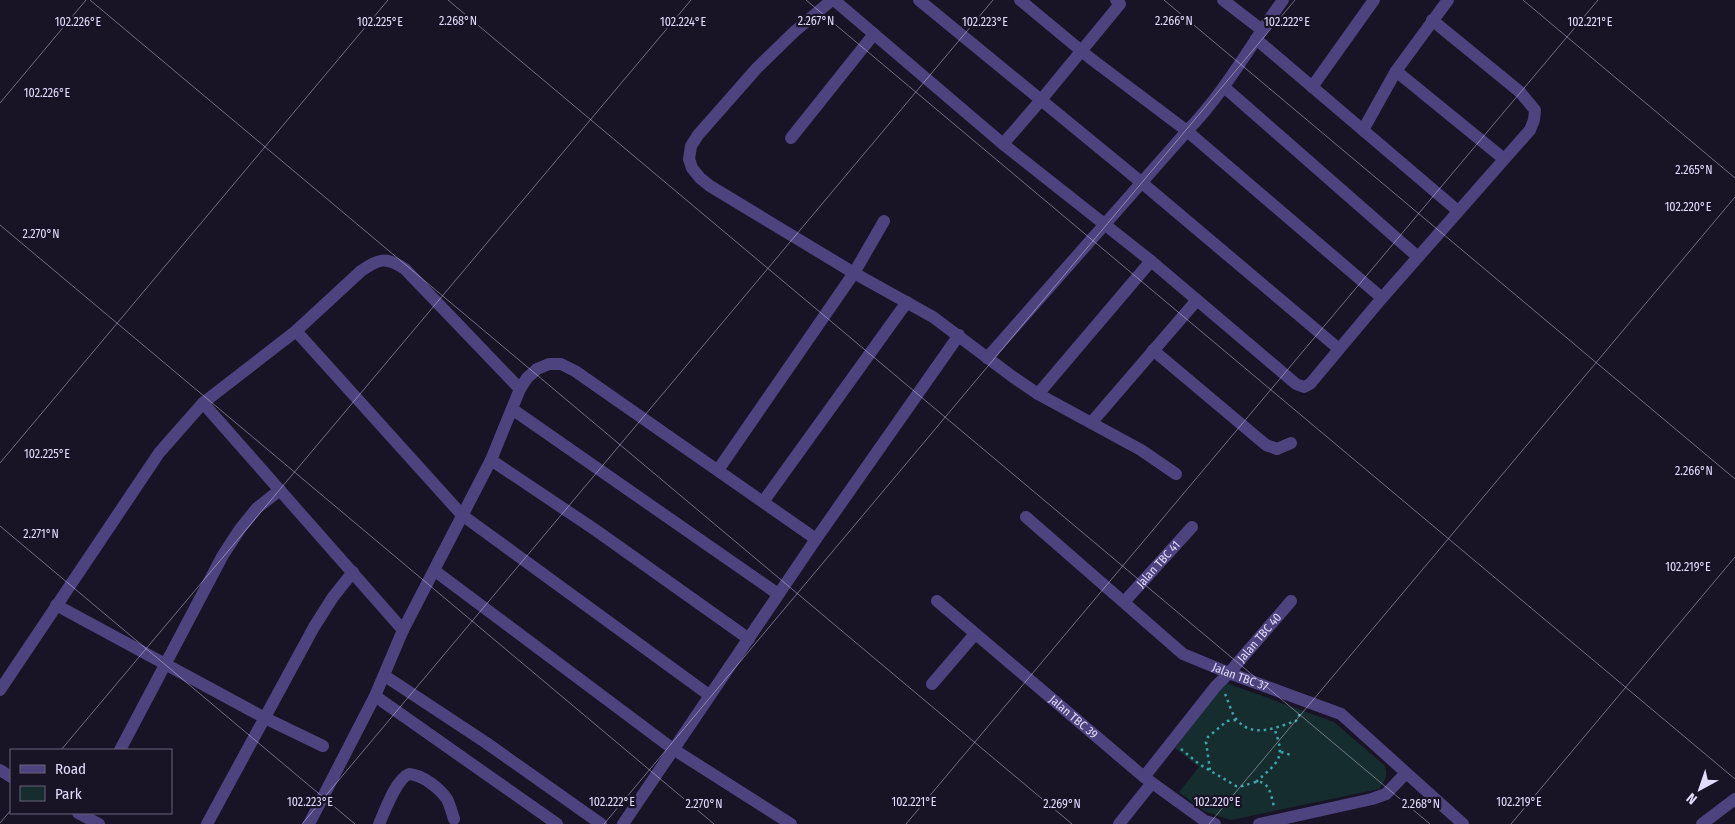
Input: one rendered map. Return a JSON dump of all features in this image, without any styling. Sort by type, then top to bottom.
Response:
[{"type":"street","points":[[1176,474],[1141,450],[1038,394],[987,358],[933,316],[854,273],[710,186],[692,168],[689,159],[691,146],[698,135],[757,68],[794,32],[833,0],[1003,144],[1152,261],[1296,384],[1304,387],[1310,384],[1382,298],[1530,130],[1534,120],[1535,110],[1520,92],[1432,20]]},
{"type":"street","points":[[919,0],[1141,182],[1339,349]]},
{"type":"street","points":[[1020,0],[1082,51],[1186,131],[1382,298]]},
{"type":"street","points":[[1003,144],[1042,100],[1120,4],[1116,0]]},
{"type":"street","points":[[1223,0],[1312,87],[1458,211]]},
{"type":"street","points":[[987,358],[1186,131],[1205,112],[1283,0]]},
{"type":"street","points":[[1312,87],[1374,0]]},
{"type":"street","points":[[1363,130],[1396,71],[1448,0]]},
{"type":"street","points":[[791,138],[874,34]]},
{"type":"street","points":[[1396,71],[1504,159]]},
{"type":"street","points":[[1224,87],[1418,257]]},
{"type":"street","points":[[718,470],[854,273],[884,221]]},
{"type":"street","points":[[0,690],[159,453],[203,403],[296,331],[361,271],[383,260],[394,262],[405,269],[520,389]]},
{"type":"street","points":[[1038,394],[1152,261]]},
{"type":"street","points":[[1091,423],[1197,300]]},
{"type":"street","points":[[764,502],[907,302]]},
{"type":"street","points":[[296,331],[462,515],[709,695]]},
{"type":"street","points":[[623,824],[778,594],[959,335]]},
{"type":"street","points":[[1153,350],[1266,445],[1277,449],[1291,443]]},
{"type":"street","points":[[309,824],[385,676],[404,630],[491,460],[520,389],[527,378],[537,369],[549,364],[561,364],[574,371],[816,539]]},
{"type":"street","points":[[203,403],[404,630]]},
{"type":"street","points":[[512,409],[778,594]]},
{"type":"street","points":[[491,460],[594,529],[749,639]]},
{"type":"street","points":[[121,749],[223,555],[257,508],[280,490]]},
{"type":"street","name":"Jalan TBC 37","points":[[1026,517],[1183,654],[1341,714],[1463,824]]},
{"type":"street","name":"Jalan TBC 41","points":[[1124,602],[1192,527]]},
{"type":"street","points":[[435,571],[673,749],[791,824]]},
{"type":"street","points":[[207,824],[314,628],[333,597],[353,572]]},
{"type":"street","name":"Jalan TBC 39","points":[[937,601],[1147,780],[1205,821],[1215,824]]},
{"type":"street","name":"Jalan TBC 40","points":[[1118,824],[1172,742],[1216,686],[1291,601]]},
{"type":"street","points":[[56,605],[265,718],[323,746]]},
{"type":"street","points":[[932,684],[975,634]]},
{"type":"street","points":[[385,676],[485,742],[601,824]]},
{"type":"street","points":[[375,696],[557,824]]},
{"type":"street","points":[[1259,824],[1372,799],[1386,794],[1406,773]]},
{"type":"street","points":[[379,824],[399,782],[410,774],[429,782],[439,790],[447,800],[455,822]]},
{"type":"street","points":[[1702,824],[1735,799]]},
{"type":"street","points":[[82,816],[98,824]]},
{"type":"path","points":[[1216,686],[1226,695],[1236,720]]},
{"type":"path","points":[[1210,770],[1206,742],[1208,737],[1227,721],[1236,720],[1254,730],[1263,731],[1296,721],[1305,701]]},
{"type":"path","points":[[1256,782],[1278,761],[1281,752],[1274,728]]},
{"type":"path","points":[[1172,742],[1199,764],[1238,786],[1256,782],[1264,784],[1270,789],[1277,821]]},
{"type":"path","points":[[1281,752],[1291,755]]},
{"type":"green space","points":[[1224,683],[1334,722],[1384,765],[1386,777],[1383,783],[1379,789],[1231,820],[1204,811],[1179,792],[1199,767],[1175,748]]}]
